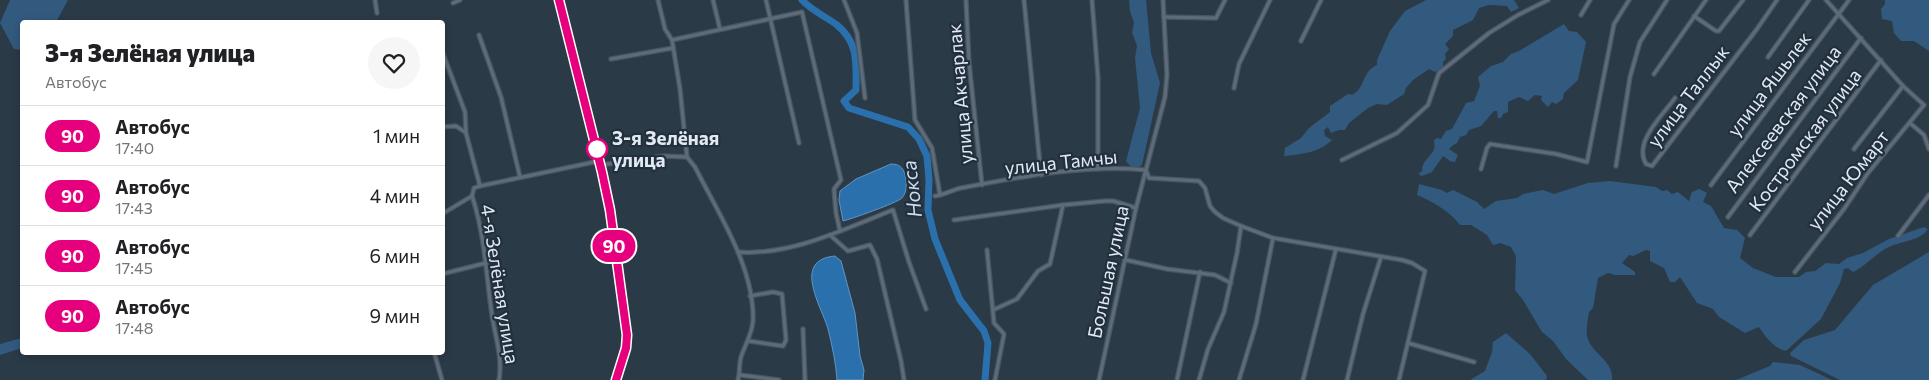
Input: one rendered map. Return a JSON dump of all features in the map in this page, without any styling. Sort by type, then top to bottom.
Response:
[{"type":"street","points":[[375,0],[378,12]]},
{"type":"street","points":[[453,3],[460,0]]},
{"type":"street","points":[[559,0],[609,204],[627,335],[626,348],[616,380]]},
{"type":"street","points":[[658,0],[665,29],[672,40],[680,89],[686,157],[695,167],[744,266],[753,320],[749,341],[741,358],[738,380]]},
{"type":"street","points":[[713,0],[720,29]]},
{"type":"street","points":[[766,0],[769,20],[799,143]]},
{"type":"street","points":[[844,0],[857,33],[865,98]]},
{"type":"street","name":"улица Тамчы","points":[[906,0],[916,120],[932,148],[937,195],[959,189],[1041,175],[1098,168],[1122,167],[1146,170],[1149,178],[1199,181],[1205,188],[1210,206],[1223,218],[1241,226],[1273,238],[1402,260],[1425,272],[1408,343]]},
{"type":"street","name":"улица Акчарлак","points":[[966,0],[982,185]]},
{"type":"street","points":[[1024,0],[1041,175]]},
{"type":"street","points":[[1092,0],[1098,78],[1098,168]]},
{"type":"street","name":"Большая улица","points":[[1098,380],[1136,208],[1156,136],[1167,87],[1163,0]]},
{"type":"street","points":[[1164,17],[1216,18],[1225,0]]},
{"type":"street","points":[[1234,88],[1239,64],[1270,0]]},
{"type":"street","points":[[1301,41],[1321,0]]},
{"type":"street","points":[[1342,160],[1397,133],[1428,105],[1439,73],[1489,32],[1548,0]]},
{"type":"street","points":[[1581,14],[1590,0]]},
{"type":"street","points":[[1481,170],[1486,148],[1490,144],[1556,154],[1587,162],[1614,24],[1628,0]]},
{"type":"street","points":[[1616,166],[1630,77],[1640,42],[1667,0]]},
{"type":"street","points":[[1654,74],[1706,0]]},
{"type":"street","points":[[1694,16],[1716,31],[1719,31],[1743,0]]},
{"type":"street","name":"улица Таллык","points":[[1675,98],[1646,138],[1643,159],[1646,164],[1652,166],[1777,0]]},
{"type":"street","name":"улица Яшьлек","points":[[1768,57],[1809,0]]},
{"type":"street","points":[[1826,0],[1903,86],[1854,149]]},
{"type":"street","name":"улица Яшьлек","points":[[1711,185],[1849,0]]},
{"type":"street","points":[[672,40],[802,12],[842,180],[834,190],[840,230]]},
{"type":"street","points":[[479,35],[501,97],[520,177]]},
{"type":"street","name":"Алексеевская улица","points":[[1728,217],[1861,38]]},
{"type":"street","points":[[611,59],[673,48]]},
{"type":"street","points":[[445,59],[466,112],[466,133],[480,186]]},
{"type":"street","name":"Костромская улица","points":[[1750,235],[1881,60]]},
{"type":"street","name":"улица Юмарт","points":[[1795,272],[1844,209],[1868,173],[1924,105],[1903,86]]},
{"type":"street","points":[[1910,123],[1924,135],[1929,149]]},
{"type":"street","points":[[445,127],[456,126],[466,133]]},
{"type":"street","points":[[472,196],[474,188],[520,177],[600,163],[664,156],[686,157]]},
{"type":"street","points":[[1898,236],[1929,195]]},
{"type":"street","name":"4-я Зелёная улица","points":[[445,212],[472,196],[486,263],[492,316],[501,366],[500,380]]},
{"type":"street","points":[[954,220],[1063,205],[1113,201],[1136,208]]},
{"type":"street","points":[[994,310],[1016,299],[1038,270],[1050,264],[1063,205]]},
{"type":"street","points":[[738,252],[766,252],[830,235],[893,210],[926,309]]},
{"type":"street","points":[[1199,380],[1208,349],[1224,312],[1241,226]]},
{"type":"street","points":[[830,235],[848,251],[870,245],[877,259],[902,361],[904,380]]},
{"type":"street","points":[[1239,380],[1256,324],[1273,238]]},
{"type":"street","points":[[1303,380],[1336,249]]},
{"type":"street","points":[[987,250],[994,323],[1004,334],[995,380]]},
{"type":"street","points":[[1347,380],[1381,256]]},
{"type":"street","points":[[1126,260],[1167,269],[1215,275],[1230,283]]},
{"type":"street","points":[[445,273],[486,263]]},
{"type":"street","points":[[1177,380],[1200,272]]},
{"type":"street","points":[[749,341],[783,346],[786,340],[782,294],[773,292],[750,296]]},
{"type":"street","points":[[803,329],[805,380]]},
{"type":"street","points":[[1399,380],[1408,343],[1474,362]]},
{"type":"street","points":[[435,355],[442,380]]},
{"type":"street","points":[[740,375],[779,380]]},
{"type":"shaded area","points":[[10,0],[68,0],[57,20],[20,20],[20,50],[14,49],[0,23]]},
{"type":"shaded area","points":[[1129,0],[1146,0],[1151,53],[1160,83],[1142,165],[1137,169],[1131,167],[1126,161],[1140,108],[1135,58],[1137,46],[1132,32],[1134,23]]},
{"type":"shaded area","points":[[1426,0],[1514,0],[1519,8],[1511,12],[1507,6],[1489,5],[1479,8],[1473,20],[1453,30],[1453,36],[1445,44],[1449,49],[1445,54],[1446,59],[1443,62],[1443,68],[1435,72],[1429,69],[1413,80],[1406,88],[1404,94],[1387,105],[1377,104],[1368,108],[1349,123],[1345,130],[1331,133],[1328,127],[1324,130],[1325,136],[1332,140],[1322,148],[1284,156],[1285,148],[1301,138],[1309,128],[1330,112],[1330,106],[1358,90],[1368,73],[1377,65],[1377,60],[1390,31],[1405,11]]},
{"type":"shaded area","points":[[1885,0],[1929,0],[1929,51],[1914,41],[1901,41],[1894,33],[1892,21],[1882,19],[1881,9],[1885,4]]},
{"type":"shaded area","points":[[1564,24],[1569,31],[1577,32],[1586,42],[1578,80],[1564,93],[1563,99],[1556,104],[1552,102],[1548,107],[1541,100],[1542,96],[1535,95],[1528,101],[1519,97],[1508,102],[1508,112],[1503,114],[1501,118],[1498,118],[1497,111],[1494,111],[1481,126],[1469,130],[1466,135],[1460,137],[1457,143],[1449,149],[1458,155],[1455,162],[1443,156],[1432,172],[1422,176],[1418,174],[1422,171],[1423,164],[1433,152],[1434,140],[1437,138],[1441,139],[1446,131],[1452,129],[1466,103],[1474,101],[1480,86],[1478,77],[1491,66],[1503,62],[1511,54]]},
{"type":"shaded area","points":[[891,164],[900,166],[904,172],[906,187],[902,198],[843,221],[839,200],[840,191],[856,179]]},
{"type":"shaded area","points":[[1610,181],[1656,187],[1662,191],[1667,190],[1672,194],[1678,192],[1689,201],[1692,192],[1699,189],[1707,193],[1703,202],[1711,206],[1724,228],[1737,230],[1745,238],[1740,258],[1753,268],[1776,277],[1799,277],[1806,272],[1815,271],[1826,263],[1839,264],[1847,258],[1863,253],[1889,239],[1924,227],[1928,229],[1916,238],[1884,250],[1853,272],[1848,268],[1844,269],[1840,283],[1821,319],[1786,351],[1778,348],[1771,342],[1759,327],[1745,333],[1719,317],[1713,309],[1697,303],[1680,277],[1675,282],[1670,282],[1664,268],[1650,261],[1650,251],[1646,250],[1633,256],[1629,255],[1622,263],[1635,272],[1635,275],[1608,273],[1598,278],[1593,308],[1589,312],[1587,336],[1589,342],[1610,367],[1612,380],[1588,380],[1566,359],[1553,341],[1542,332],[1515,290],[1516,256],[1511,247],[1500,243],[1493,245],[1487,235],[1471,225],[1460,225],[1441,207],[1417,195],[1419,184],[1447,193],[1453,190],[1477,202],[1484,209],[1496,201],[1517,198],[1523,194],[1543,190],[1554,194],[1588,183]]},
{"type":"shaded area","points":[[1929,252],[1929,380],[1840,380],[1791,356],[1790,353],[1804,340],[1835,330],[1873,285]]},
{"type":"shaded area","points":[[835,256],[841,261],[855,313],[860,356],[864,370],[863,380],[837,380],[834,354],[828,329],[813,286],[812,275],[814,266],[822,259]]},
{"type":"shaded area","points":[[1506,333],[1530,354],[1547,376],[1546,380],[1470,380],[1485,371],[1492,352],[1493,342]]},
{"type":"shaded area","points":[[20,339],[20,349],[0,355],[0,344]]},
{"type":"shaded area","points":[[1773,362],[1800,365],[1832,380],[1736,380],[1770,366]]},
{"type":"waterway","name":"Нокса","points":[[802,0],[837,25],[844,32],[853,47],[856,63],[856,90],[844,101],[849,108],[908,127],[919,139],[927,156],[929,180],[928,210],[935,239],[960,300],[984,331],[988,343],[985,380]]},
{"type":"bus line","name":"90","points":[[559,0],[610,210],[627,335],[626,348],[616,380]]},
{"type":"place","name":"3-я Зелёная улица","points":[[597,149]]}]
